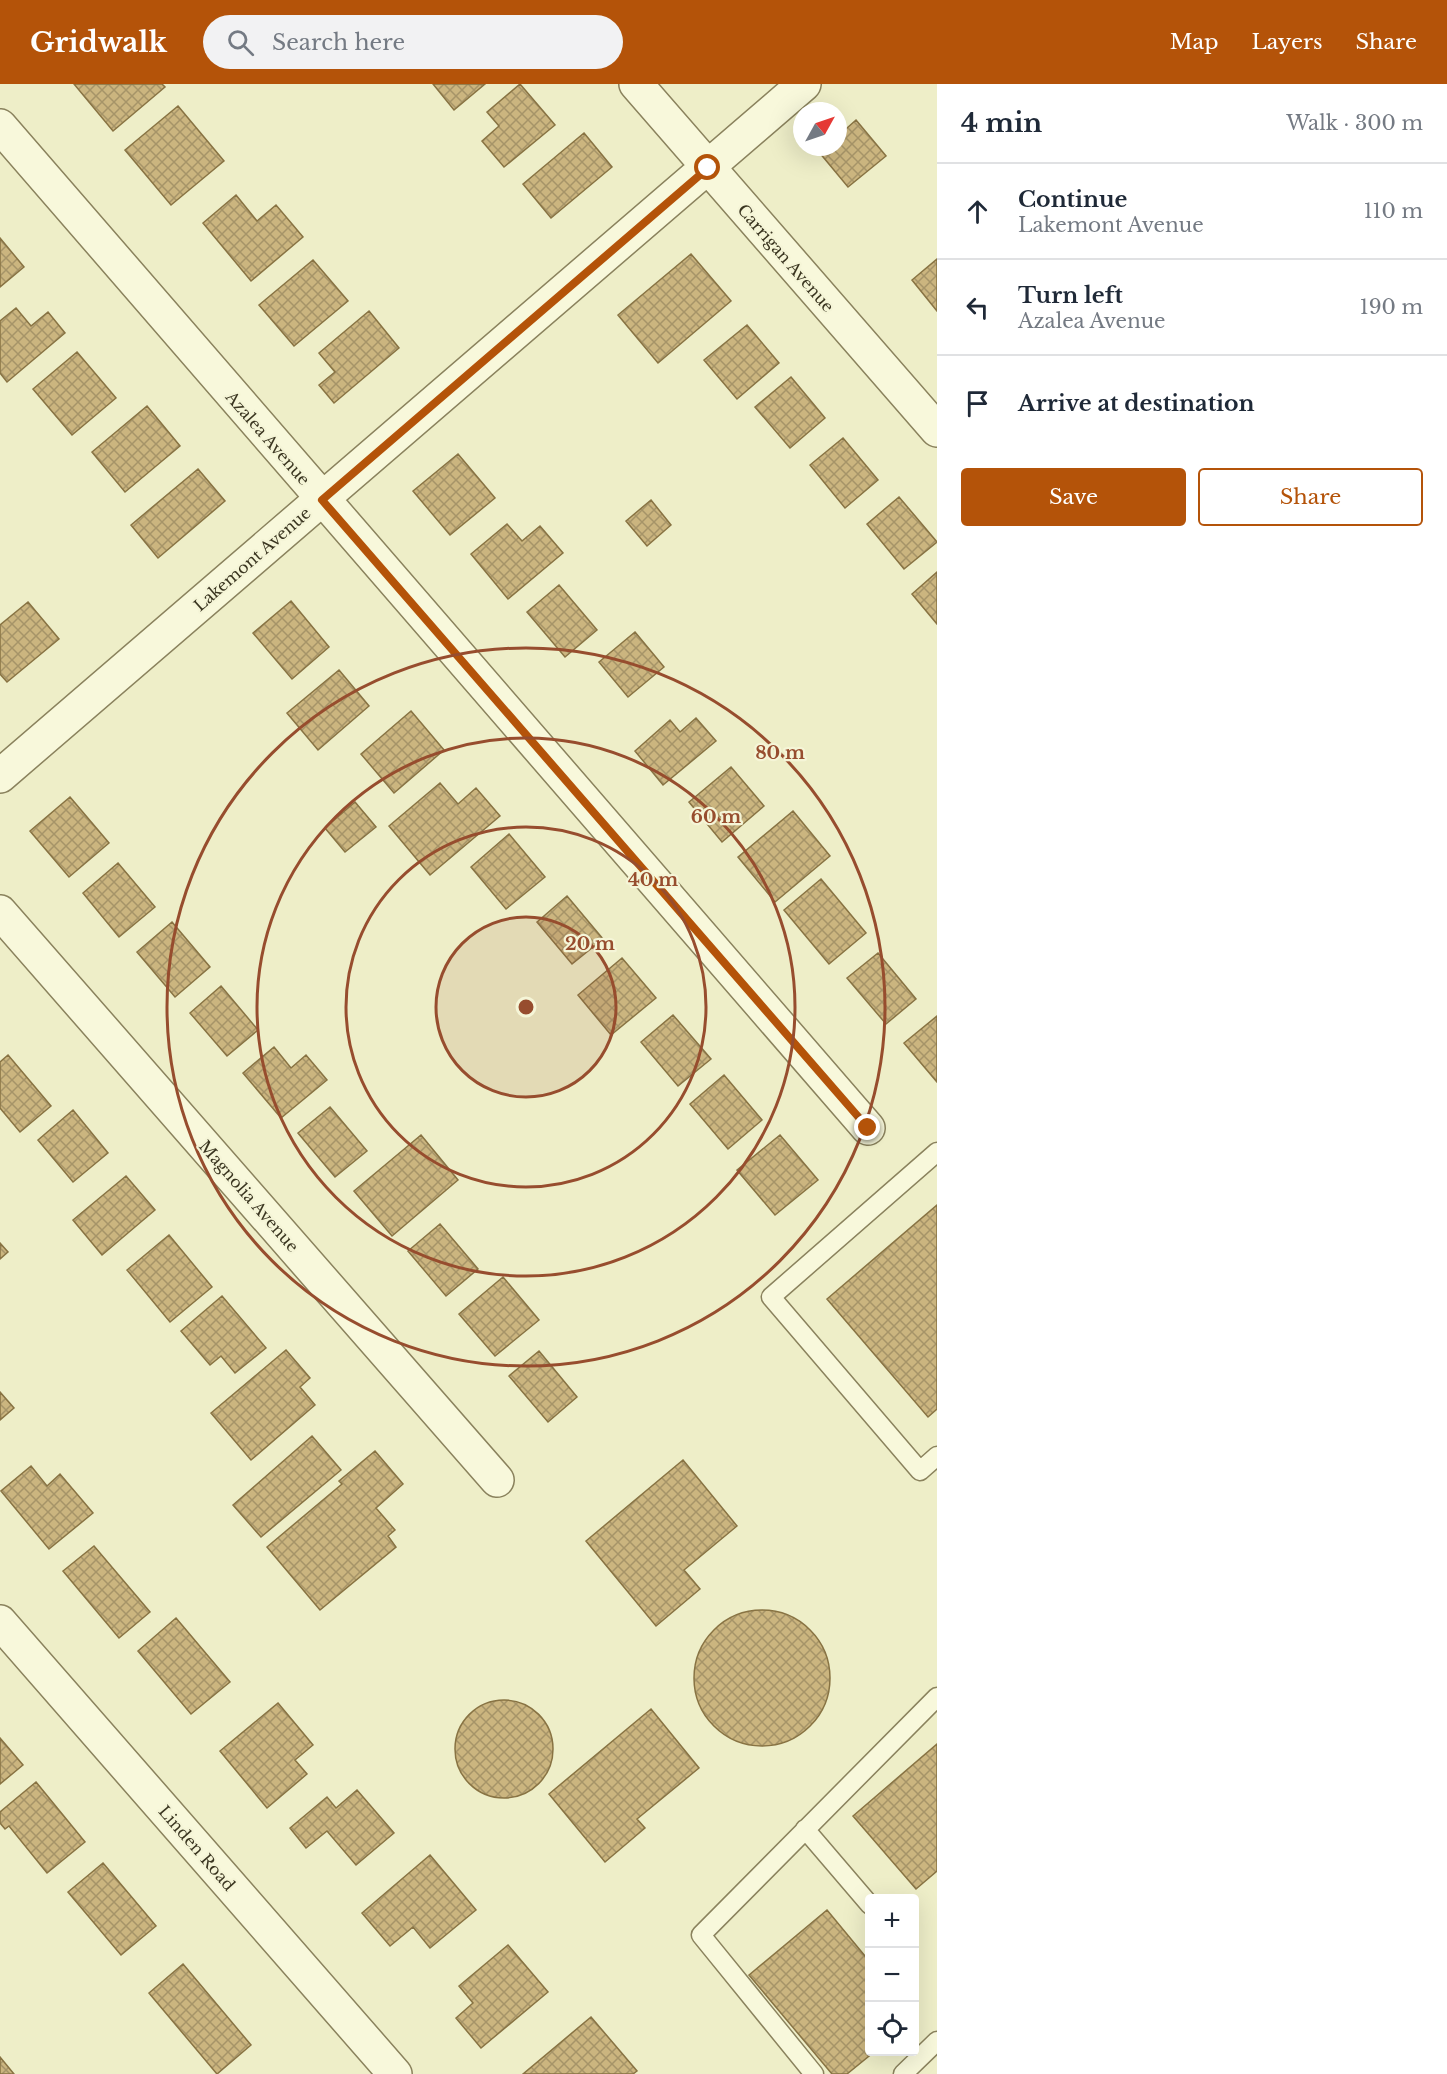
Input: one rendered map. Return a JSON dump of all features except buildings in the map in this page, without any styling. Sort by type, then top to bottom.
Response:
[{"type":"street","name":"Carrigan Avenue","points":[[636,84],[937,430]]},
{"type":"street","name":"Lakemont Avenue","points":[[0,776],[804,84]]},
{"type":"street","name":"Azalea Avenue","points":[[0,126],[868,1128]]},
{"type":"street","name":"Magnolia Avenue","points":[[0,912],[497,1480]]},
{"type":"street","name":"Linden Road","points":[[0,1622],[395,2074]]},
{"type":"lane","points":[[937,1152],[771,1297],[920,1471],[937,1456]]},
{"type":"lane","points":[[814,2074],[701,1935],[937,1697]]},
{"type":"lane","points":[[806,1829],[865,1899]]},
{"type":"lane","points":[[903,2074],[937,2041]]},
{"type":"route","points":[[708,168],[322,500],[868,1128]]}]
